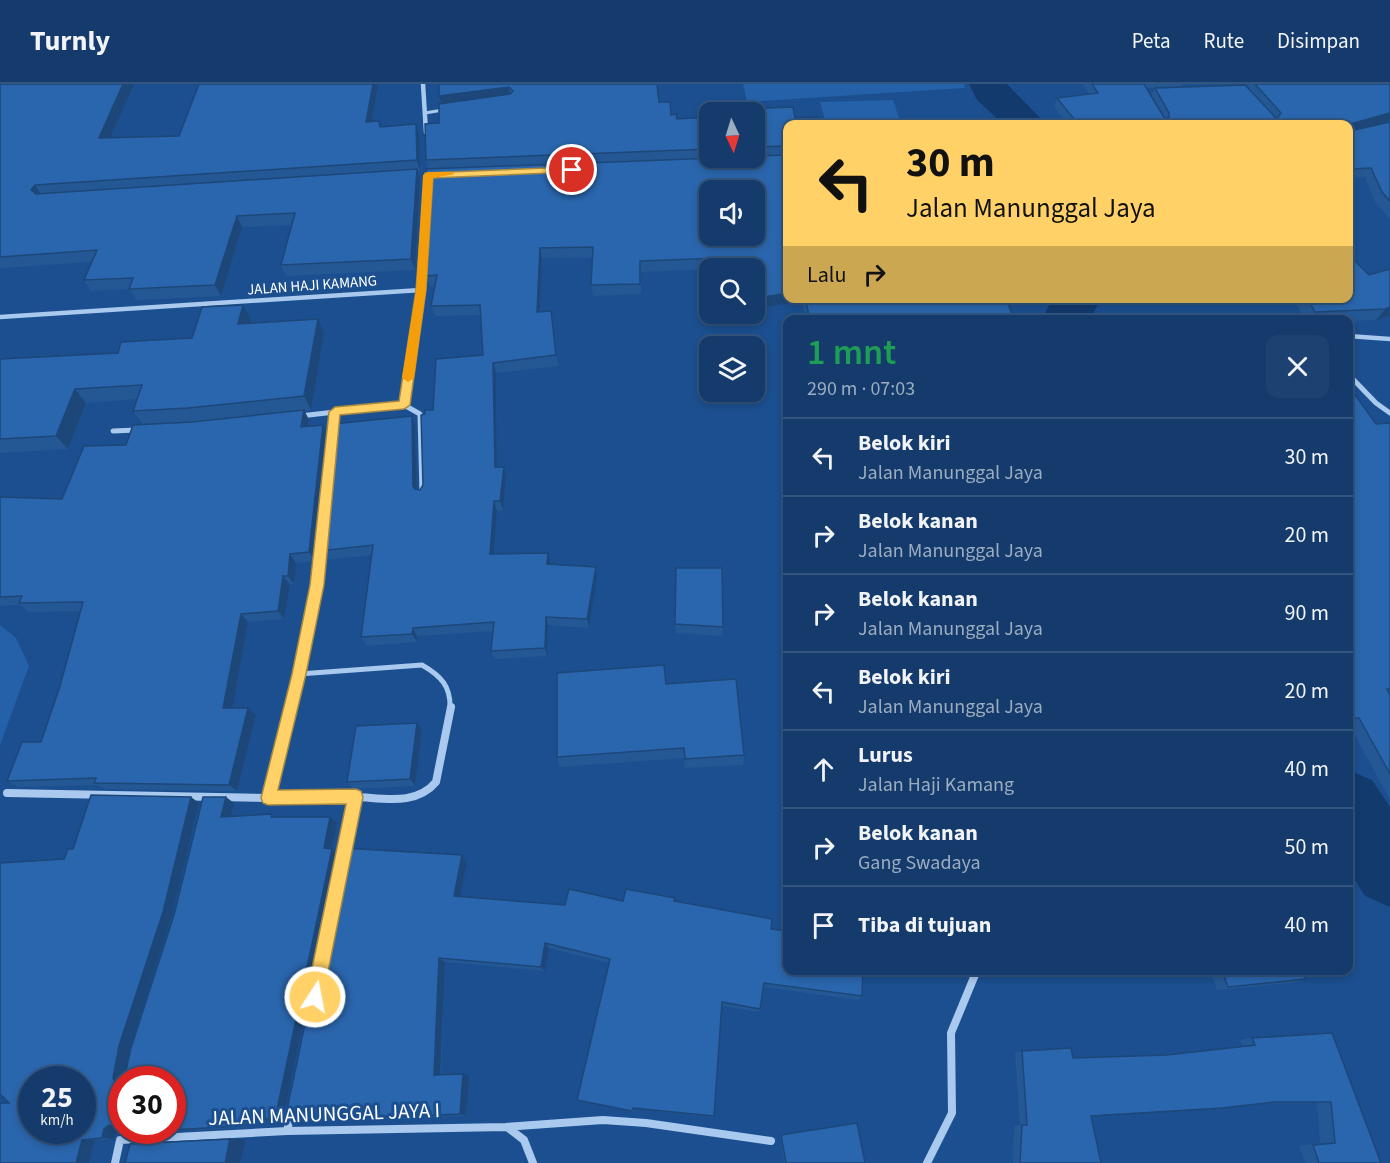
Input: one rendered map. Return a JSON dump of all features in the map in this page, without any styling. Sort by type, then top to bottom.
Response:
[{"type":"street","points":[[423,84],[427,144]]},
{"type":"street","points":[[404,405],[421,290],[423,255]]},
{"type":"street","name":"JALAN HAJI KAMANG","points":[[0,316],[421,290]]},
{"type":"street","points":[[1353,336],[1390,339]]},
{"type":"street","points":[[1353,380],[1367,395],[1390,413]]},
{"type":"street","points":[[289,417],[404,405],[420,414],[422,495]]},
{"type":"street","points":[[332,435],[335,412]]},
{"type":"street","points":[[113,431],[145,430]]},
{"type":"street","points":[[268,798],[299,674],[317,585],[322,539]]},
{"type":"street","points":[[7,793],[405,798],[424,796],[431,790],[436,782],[450,707],[449,690],[438,675],[422,665],[299,674]]},
{"type":"street","points":[[204,807],[207,796]]},
{"type":"street","points":[[342,866],[356,797]]},
{"type":"street","points":[[927,1163],[952,1113],[951,1033],[974,975]]},
{"type":"street","points":[[287,1131],[292,1107]]},
{"type":"street","name":"JALAN MANUNGGAL JAYA I","points":[[186,1134],[506,1127],[603,1120],[646,1123],[771,1141]]},
{"type":"street","points":[[506,1127],[524,1140],[532,1163]]},
{"type":"street","name":"JALAN MANUNGGAL JAYA I","points":[[115,1163],[119,1144]]},
{"type":"lane","points":[[425,113],[447,110]]},
{"type":"shaded area","points":[[743,84],[964,84],[965,88],[747,102]]},
{"type":"shaded area","points":[[893,100],[900,120],[825,120],[820,102]]},
{"type":"shaded area","points":[[0,625],[16,638],[29,666],[0,745]]},
{"type":"building","points":[[0,84],[123,84],[99,138],[179,136],[199,84],[373,84],[366,122],[379,121],[380,127],[416,124],[417,160],[35,185],[31,190],[36,194],[417,169],[411,259],[281,265],[295,213],[237,216],[215,285],[129,289],[133,278],[84,280],[97,250],[0,257]]},
{"type":"building","points":[[439,84],[657,84],[659,102],[670,102],[671,115],[676,114],[677,119],[699,118],[699,149],[426,160],[425,124],[439,123],[439,104],[510,94],[513,91],[509,87],[439,96]]},
{"type":"building","points":[[1092,84],[1144,84],[1165,119],[1169,117],[1169,113],[1155,88],[1245,85],[1277,119],[1281,113],[1255,84],[1390,84],[1390,113],[1353,123],[1353,120],[1075,120],[1057,98],[1098,93]]},
{"type":"building","points":[[793,107],[795,118],[817,117],[818,120],[783,120],[783,146],[765,147],[765,108]]},
{"type":"building","points":[[1390,122],[1390,201],[1382,192],[1371,168],[1353,169],[1353,129]]},
{"type":"building","points":[[783,155],[783,294],[765,297],[765,258],[640,261],[640,284],[591,285],[593,247],[540,248],[537,312],[551,311],[556,355],[493,363],[495,467],[504,467],[500,501],[494,501],[490,554],[548,553],[547,564],[596,567],[587,619],[546,617],[545,648],[491,651],[494,622],[413,628],[412,634],[361,637],[373,545],[319,551],[333,424],[412,416],[413,486],[420,490],[423,485],[421,415],[425,414],[425,410],[433,410],[436,359],[483,355],[480,305],[431,306],[437,275],[426,276],[428,259],[420,259],[426,169],[699,159],[699,168],[765,168],[765,156]]},
{"type":"building","points":[[1353,259],[1369,275],[1390,269],[1390,307],[1315,312],[1310,303],[1353,303]]},
{"type":"building","points":[[806,303],[1008,303],[1012,315],[809,315]]},
{"type":"building","points":[[243,305],[238,324],[318,319],[304,396],[188,408],[133,411],[142,385],[75,389],[56,436],[0,439],[0,359],[118,353],[121,342],[192,338],[202,307]]},
{"type":"building","points":[[1353,392],[1376,424],[1390,423],[1390,689],[1387,689],[1390,695],[1390,774],[1359,718],[1353,718]]},
{"type":"building","points":[[304,410],[301,427],[323,425],[309,552],[290,554],[288,576],[283,576],[278,611],[241,614],[223,708],[248,708],[229,785],[94,783],[96,778],[7,781],[22,742],[41,742],[60,686],[83,602],[19,603],[22,596],[0,597],[0,497],[62,499],[84,446],[126,445],[133,425],[192,422]]},
{"type":"building","points":[[676,568],[722,568],[723,627],[675,624]]},
{"type":"building","points":[[664,665],[666,684],[736,679],[744,755],[685,759],[684,748],[557,757],[557,673]]},
{"type":"building","points":[[417,723],[410,779],[347,782],[356,726]]},
{"type":"building","points":[[91,795],[191,797],[163,912],[119,1046],[115,1066],[108,1066],[108,1126],[104,1129],[102,1138],[96,1139],[96,1066],[18,1066],[18,1144],[81,1144],[76,1163],[0,1163],[0,1103],[9,1103],[0,1094],[0,863],[64,859],[68,849],[73,849]]},
{"type":"building","points":[[203,797],[226,797],[221,817],[272,814],[271,817],[330,817],[324,848],[332,849],[275,1119],[254,1118],[253,1124],[186,1129],[186,1066],[127,1066],[174,915]]},
{"type":"building","points":[[342,848],[462,855],[454,896],[565,905],[569,889],[623,901],[626,889],[675,898],[674,901],[772,919],[771,929],[783,930],[783,975],[863,975],[862,996],[764,983],[760,1009],[722,1002],[714,1116],[633,1108],[632,1111],[577,1100],[610,959],[545,943],[541,967],[439,958],[434,1075],[463,1074],[460,1114],[336,1120],[285,1119]]},
{"type":"building","points":[[1224,975],[1304,975],[1305,979],[1228,987]]},
{"type":"building","points":[[1332,1033],[1381,1163],[1319,1163],[1313,1145],[1335,1143],[1331,1102],[1275,1102],[1222,1108],[1091,1116],[1101,1163],[1020,1163],[1022,1125],[1027,1125],[1022,1051],[1071,1048],[1073,1058],[1167,1055],[1255,1045],[1252,1038]]},
{"type":"building","points":[[857,1123],[865,1163],[786,1163],[781,1135]]},
{"type":"building","points":[[230,1139],[225,1163],[125,1163],[130,1144],[186,1144],[186,1141]]},
{"type":"waterway","points":[[988,84],[991,92],[1022,120]]},
{"type":"waterway","points":[[1068,315],[1074,303]]},
{"type":"waterway","points":[[1353,811],[1390,871]]},
{"type":"slow traffic","points":[[408,378],[421,290],[428,175],[450,174]]},
{"type":"route","points":[[315,997],[356,797],[268,798],[299,674],[317,585],[335,412],[404,405],[421,290],[428,175],[572,170]]}]
